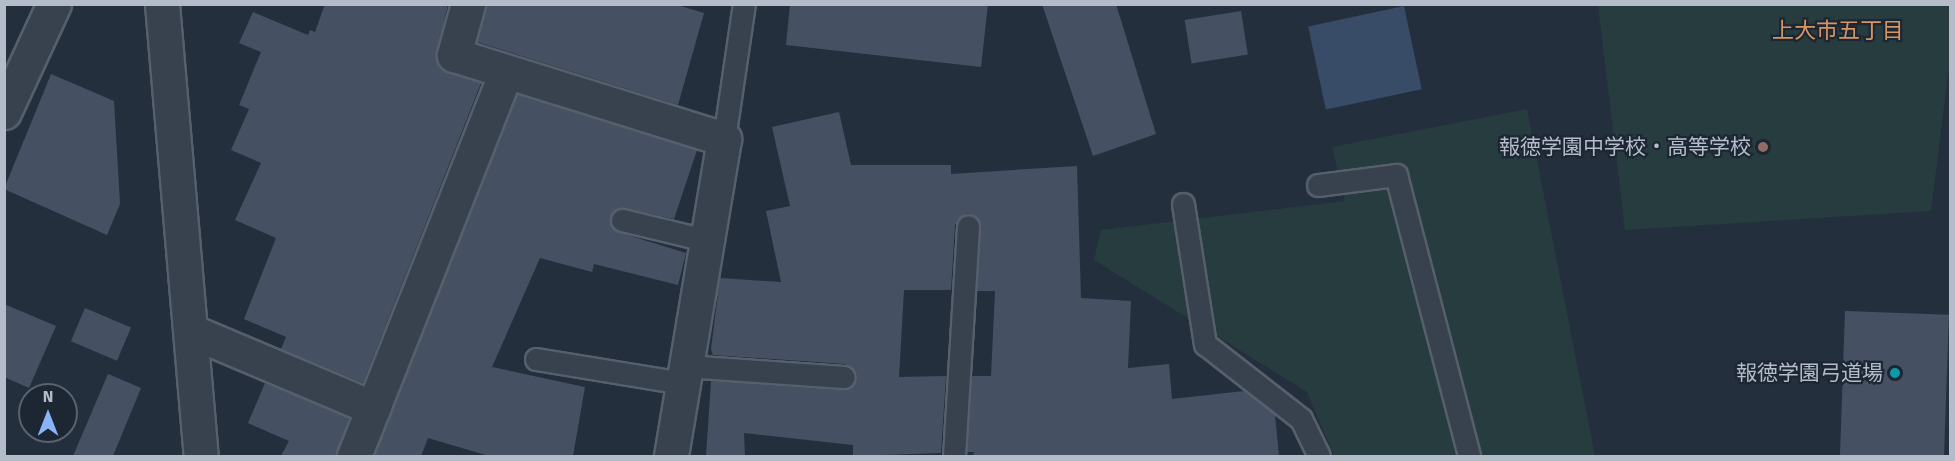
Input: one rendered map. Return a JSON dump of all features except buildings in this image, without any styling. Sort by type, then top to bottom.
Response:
[{"type":"street","points":[[4,112],[54,4]]},
{"type":"street","points":[[162,4],[201,456]]},
{"type":"street","points":[[468,4],[454,55],[505,74],[724,139],[705,240],[671,456]]},
{"type":"street","points":[[354,456],[505,74]]},
{"type":"street","points":[[191,331],[373,408]]},
{"type":"lane","points":[[724,139],[744,4]]},
{"type":"lane","points":[[1318,185],[1396,175],[1469,456]]},
{"type":"lane","points":[[1183,204],[1205,344],[1301,419],[1319,456]]},
{"type":"lane","points":[[622,220],[705,240]]},
{"type":"lane","points":[[954,456],[968,226]]},
{"type":"lane","points":[[536,359],[684,374],[844,377]]},
{"type":"green space","points":[[1598,5],[1950,5],[1950,59],[1931,211],[1625,230]]},
{"type":"green space","points":[[1527,109],[1595,456],[1334,456],[1307,392],[1094,260],[1101,230],[1345,201],[1332,147]]},
{"type":"water","points":[[1404,6],[1422,89],[1326,110],[1308,26]]},
{"type":"place","name":"報徳学園中学校・高等学校","points":[[1763,147]]},
{"type":"place","name":"報徳学園弓道場","points":[[1895,373]]},
{"type":"district","name":"上大市五丁目","points":[[1838,31]]}]
